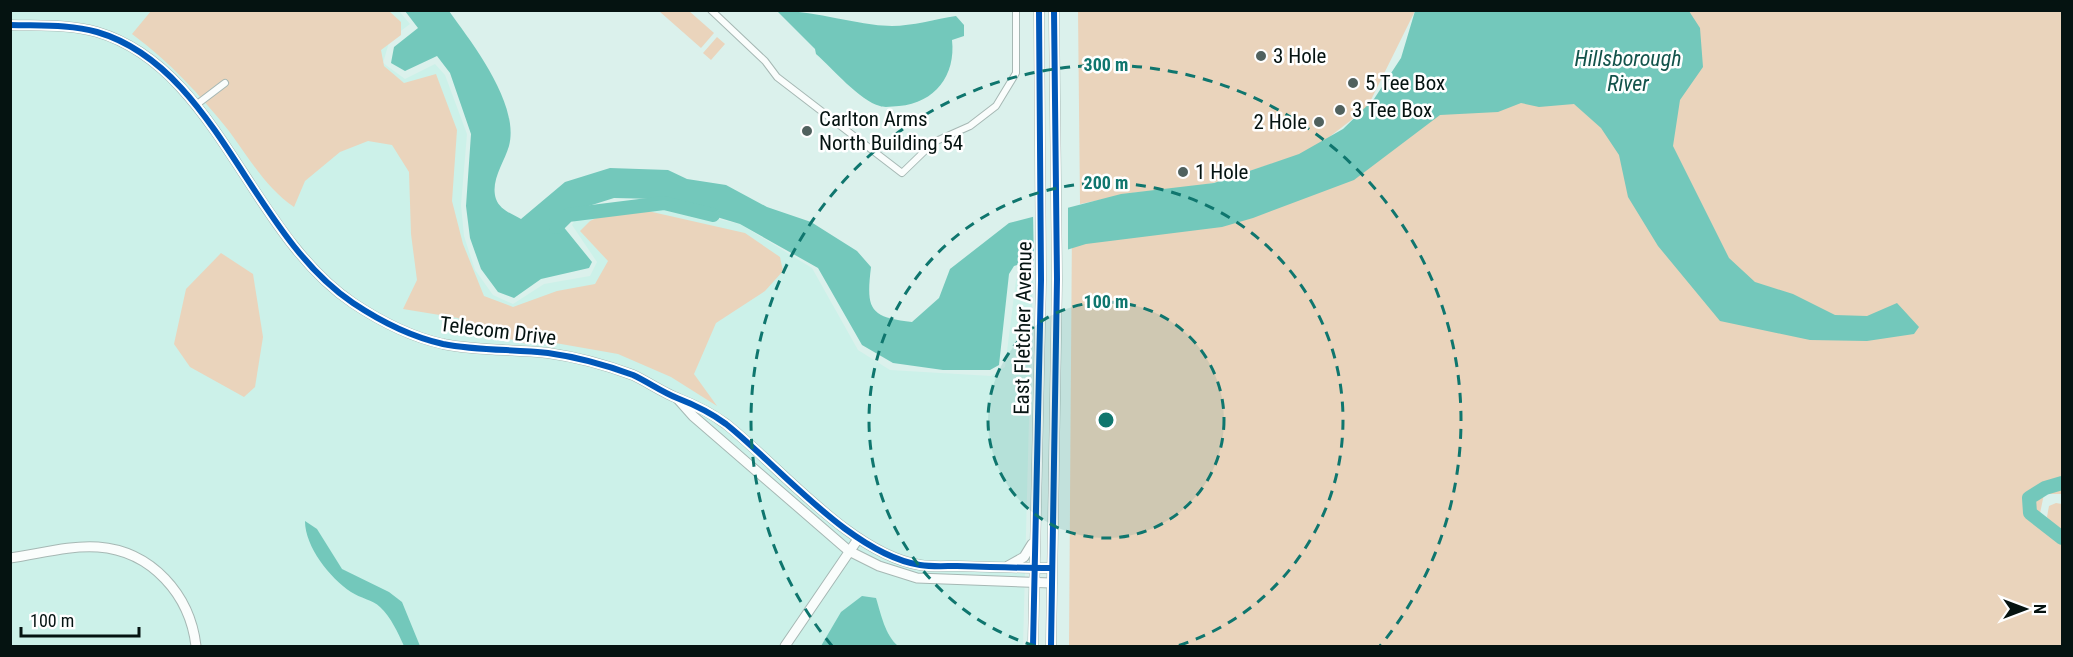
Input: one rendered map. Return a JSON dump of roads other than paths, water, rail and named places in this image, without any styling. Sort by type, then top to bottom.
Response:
[{"type":"street","points":[[711,10],[765,61],[777,77],[902,173],[934,142],[970,126],[996,106],[1016,74],[1016,10]]},
{"type":"street","name":"East Fletcher Avenue","points":[[1033,646],[1041,280],[1039,10]]},
{"type":"street","name":"East Fletcher Avenue","points":[[1051,646],[1056,279],[1054,10]]},
{"type":"street","name":"Telecom Drive","points":[[10,26],[67,26],[99,33],[127,45],[162,68],[196,105],[301,258],[349,301],[370,314],[411,333],[445,344],[483,350],[545,353],[606,366],[634,376],[677,398],[693,402],[724,423],[858,539],[886,554],[920,565],[1051,568]]},
{"type":"street","points":[[196,105],[225,83]]},
{"type":"street","name":"Telecom Drive","points":[[677,398],[693,416],[849,550],[879,566],[916,578],[1051,583]]},
{"type":"street","points":[[785,646],[858,539]]},
{"type":"street","points":[[1005,567],[1024,557],[1034,541]]},
{"type":"street","points":[[10,558],[98,547],[137,559],[156,570],[178,593],[189,612],[196,646]]},
{"type":"water","name":"Hillsborough River","points":[[405,11],[449,11],[492,75],[508,112],[511,129],[509,146],[495,186],[496,199],[507,211],[521,219],[565,182],[610,168],[668,170],[687,179],[726,185],[767,207],[811,222],[857,251],[871,267],[869,293],[873,308],[887,317],[912,322],[939,298],[950,269],[1009,223],[1121,194],[1214,183],[1299,154],[1343,129],[1374,99],[1401,58],[1415,11],[1689,11],[1700,28],[1703,67],[1680,100],[1673,146],[1729,258],[1755,282],[1793,294],[1835,315],[1867,316],[1897,303],[1919,327],[1914,334],[1867,341],[1810,340],[1720,321],[1658,246],[1628,197],[1619,155],[1601,128],[1574,104],[1539,107],[1521,103],[1498,112],[1440,115],[1354,180],[1253,218],[1222,227],[1086,244],[1014,266],[1009,274],[999,365],[990,370],[943,370],[893,363],[862,345],[818,268],[740,224],[657,199],[614,198],[573,211],[562,225],[592,262],[589,268],[541,279],[514,298],[498,292],[481,269],[470,238],[466,206],[471,134],[450,73],[437,56],[405,71],[391,63],[394,47],[418,28]]},
{"type":"water","points":[[777,11],[792,11],[892,26],[956,16],[964,25],[964,36],[952,40],[950,65],[940,85],[933,93],[912,104],[882,107],[864,98],[846,83]]},
{"type":"water","points":[[305,521],[317,529],[342,569],[389,592],[402,602],[420,646],[404,646],[391,620],[380,607],[351,592],[335,579],[314,551],[306,531]]},
{"type":"water","points":[[862,596],[876,598],[887,630],[898,646],[821,646],[841,612]]},
{"type":"waterway","name":"Hillsborough River","points":[[556,227],[568,215],[664,203],[713,215]]},
{"type":"waterway","name":"Hillsborough River","points":[[2062,483],[2045,488],[2029,498],[2030,513],[2062,538]]},
{"type":"place","name":"3 Hole","points":[[1261,56]]},
{"type":"place","name":"5 Tee Box","points":[[1353,83]]},
{"type":"place","name":"3 Tee Box","points":[[1340,110]]},
{"type":"place","name":"2 Hole","points":[[1319,122]]},
{"type":"place","name":"Carlton Arms North Building 54","points":[[807,131]]},
{"type":"place","name":"1 Hole","points":[[1183,172]]}]
